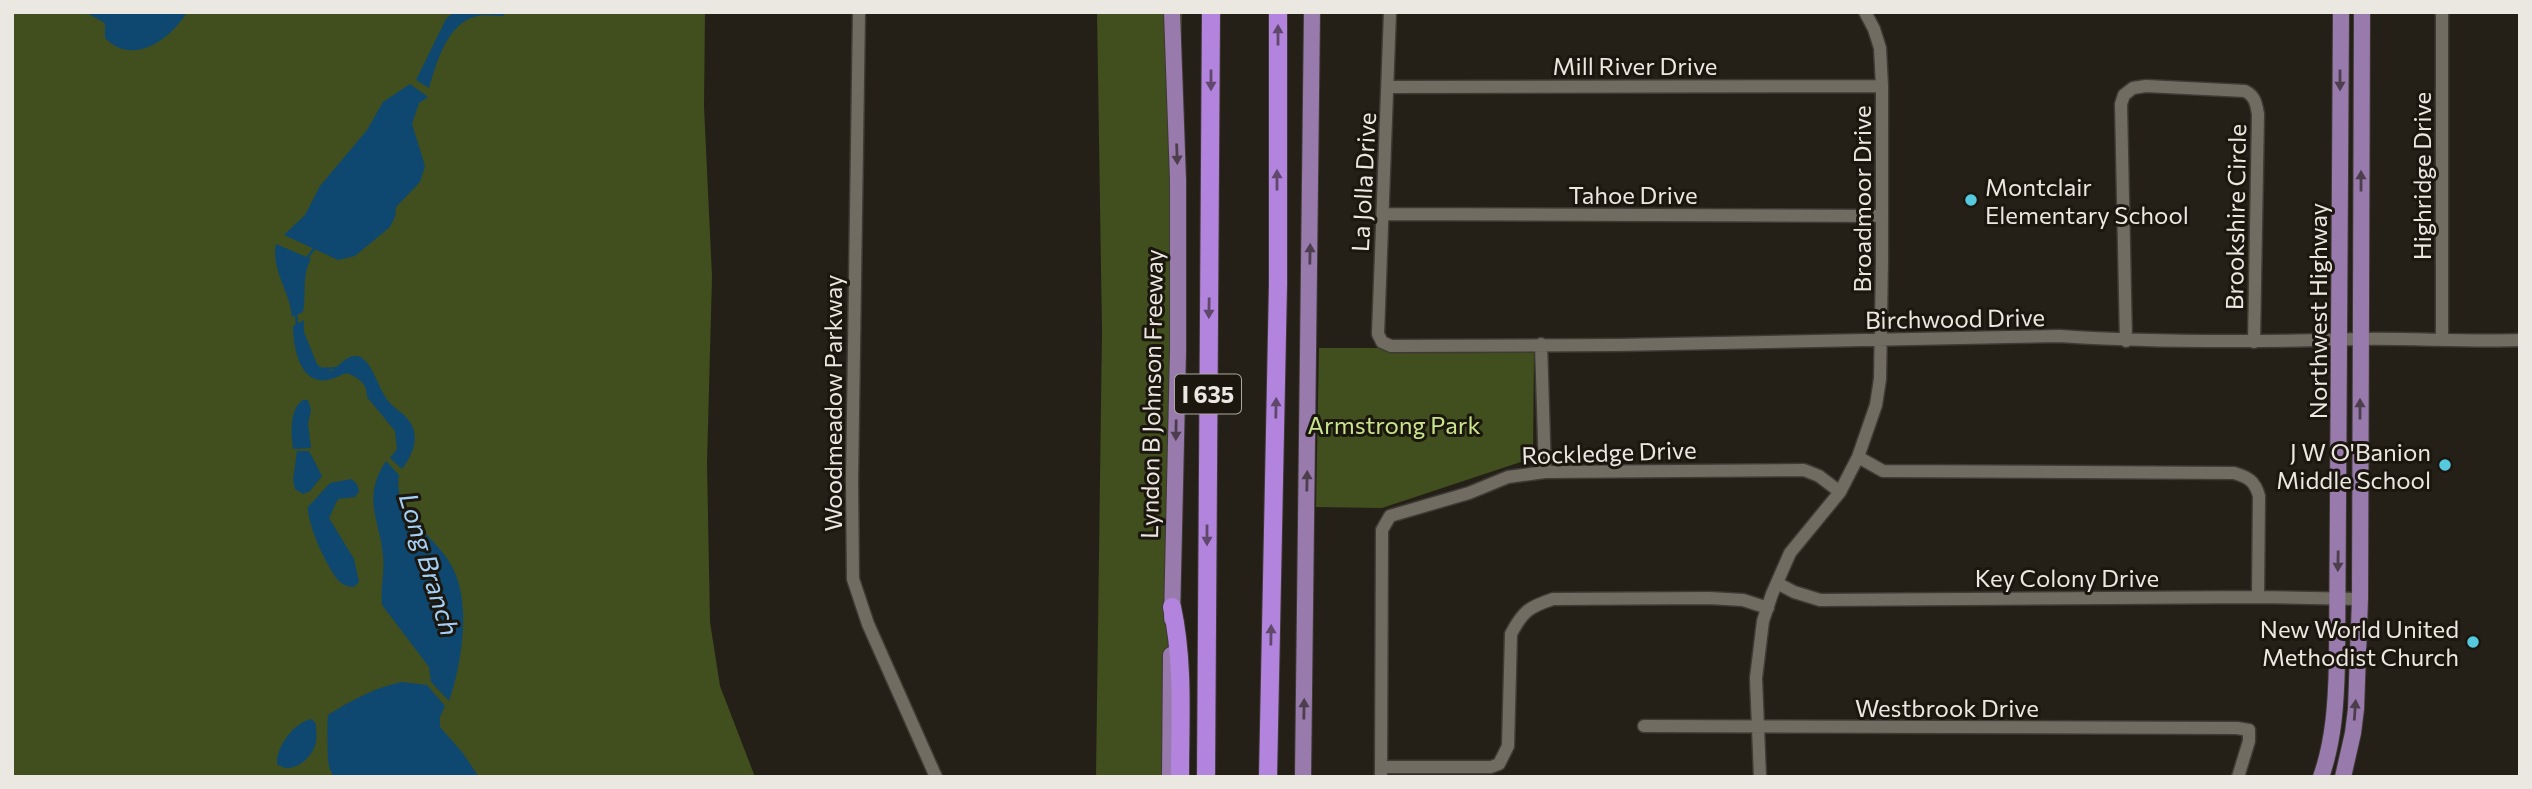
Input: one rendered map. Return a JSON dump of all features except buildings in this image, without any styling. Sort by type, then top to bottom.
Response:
[{"type":"highway","name":"I 635","points":[[1206,777],[1211,12]]},
{"type":"highway","name":"I 635","points":[[1268,777],[1278,298],[1278,12]]},
{"type":"highway","points":[[1172,607],[1180,642],[1180,777]]},
{"type":"main road","name":"Lyndon B Johnson Freeway","points":[[1170,777],[1178,232],[1172,12]]},
{"type":"main road","points":[[1303,777],[1312,12]]},
{"type":"main road","name":"Northwest Highway","points":[[2321,777],[2329,754],[2336,699],[2340,12]]},
{"type":"main road","name":"Northwest Highway","points":[[2343,777],[2356,709],[2360,599],[2362,12]]},
{"type":"street","name":"Woodmeadow Parkway","points":[[859,12],[853,579],[868,624],[936,777]]},
{"type":"street","name":"La Jolla Drive","points":[[1390,12],[1378,334],[1382,342],[1391,346]]},
{"type":"street","name":"Broadmoor Drive","points":[[1760,777],[1756,661],[1763,621],[1790,553],[1840,492],[1858,457],[1876,405],[1880,379],[1882,86],[1880,48],[1865,12]]},
{"type":"street","name":"Highridge Drive","points":[[2442,12],[2442,339]]},
{"type":"street","name":"Mill River Drive","points":[[1389,87],[1882,86]]},
{"type":"street","name":"Brookshire Circle","points":[[2126,341],[2122,104],[2124,95],[2133,88],[2146,86],[2245,91],[2252,94],[2255,100],[2258,114],[2254,342]]},
{"type":"street","name":"Tahoe Drive","points":[[1383,214],[1882,216]]},
{"type":"street","name":"Birchwood Drive","points":[[1391,346],[2060,337],[2126,341],[2254,342],[2360,339],[2520,340]]},
{"type":"street","points":[[1541,344],[1545,472]]},
{"type":"street","points":[[1858,457],[1883,471],[2234,473],[2254,482],[2259,496],[2258,597]]},
{"type":"street","name":"Rockledge Drive","points":[[1382,772],[1382,530],[1390,516],[1469,493],[1508,477],[1545,472],[1804,470],[1819,476],[1840,492]]},
{"type":"street","name":"Key Colony Drive","points":[[1777,583],[1820,600],[2258,597],[2360,599]]},
{"type":"street","points":[[1382,772],[1491,767],[1499,764],[1508,746],[1511,634],[1520,617],[1532,606],[1553,599],[1709,598],[1743,600],[1768,608]]},
{"type":"street","name":"Westbrook Drive","points":[[1644,726],[2237,728],[2249,730],[2249,740],[2238,777]]},
{"type":"green space","points":[[12,12],[705,12],[704,106],[712,277],[707,463],[710,622],[720,686],[755,777],[12,777]]},
{"type":"green space","points":[[1097,12],[1182,12],[1171,777],[1096,777],[1102,331]]},
{"type":"green space","name":"Armstrong Park","points":[[1319,348],[1534,348],[1533,458],[1382,508],[1316,507]]},
{"type":"water","points":[[85,12],[187,12],[161,40],[139,50],[127,50],[105,38],[105,23]]},
{"type":"water","points":[[454,12],[504,12],[504,16],[482,15],[461,24],[452,33],[440,54],[429,88],[416,80],[446,19]]},
{"type":"water","points":[[410,84],[428,97],[419,103],[412,124],[425,166],[420,182],[396,207],[390,227],[355,256],[338,260],[284,235],[305,215],[320,186],[367,130],[383,102]]},
{"type":"water","points":[[276,244],[311,259],[306,272],[303,312],[292,317],[276,263]]},
{"type":"water","points":[[304,320],[304,332],[319,369],[333,371],[345,360],[354,356],[362,358],[389,402],[410,423],[415,436],[413,450],[402,469],[390,458],[397,449],[395,431],[367,397],[362,382],[347,373],[319,380],[306,373],[298,358],[293,326]]},
{"type":"water","points":[[308,400],[311,410],[308,424],[311,448],[293,449],[293,416],[298,404]]},
{"type":"water","points":[[297,451],[309,451],[322,476],[310,491],[303,494],[295,489],[293,480]]},
{"type":"water","points":[[386,461],[399,475],[399,489],[408,513],[444,554],[457,580],[461,596],[463,632],[458,669],[449,701],[431,682],[429,667],[382,605],[383,556],[373,498],[379,474]]},
{"type":"water","points":[[351,479],[357,484],[359,491],[355,497],[338,499],[329,518],[354,559],[359,582],[354,587],[346,586],[334,575],[314,534],[308,507],[330,483]]},
{"type":"water","points":[[402,682],[427,685],[445,706],[440,717],[440,727],[479,777],[334,777],[328,762],[328,715],[364,695]]},
{"type":"water","points":[[312,719],[316,724],[316,742],[311,754],[295,767],[277,764],[277,757],[287,736],[299,725]]},
{"type":"waterway","name":"Long Branch","points":[[307,258],[316,246]]},
{"type":"waterway","name":"Long Branch","points":[[296,312],[297,326]]},
{"type":"waterway","name":"Long Branch","points":[[315,365],[322,369],[339,368]]},
{"type":"place","name":"Montclair Elementary School","points":[[1971,200]]},
{"type":"place","name":"J W O'Banion Middle School","points":[[2445,465]]},
{"type":"place","name":"New World United Methodist Church","points":[[2473,642]]}]
